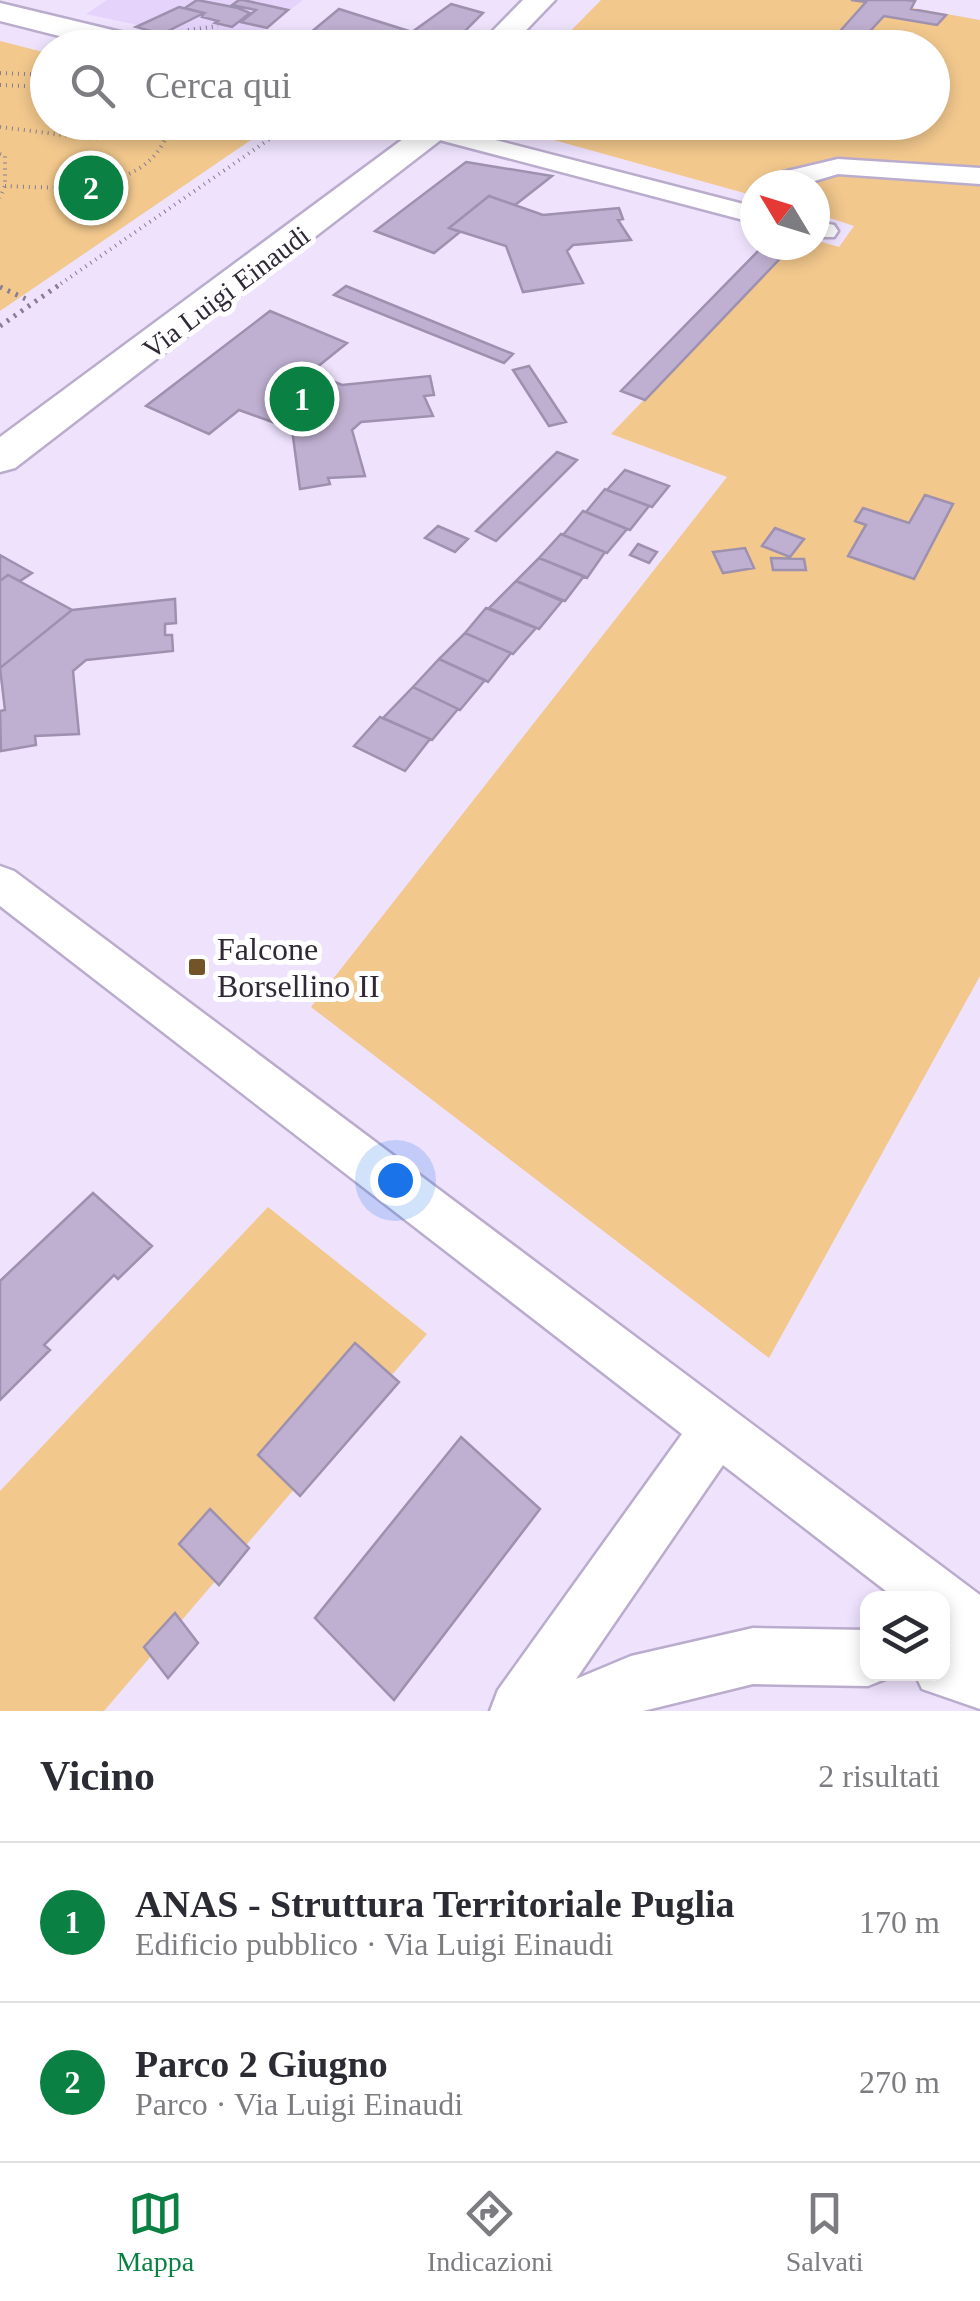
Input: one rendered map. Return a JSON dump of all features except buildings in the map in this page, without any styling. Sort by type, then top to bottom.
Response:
[{"type":"main road","points":[[509,30],[540,0]]},
{"type":"main road","points":[[541,30],[570,0]]},
{"type":"main road","points":[[0,12],[74,30]]},
{"type":"main road","name":"Via Luigi Einaudi","points":[[0,420],[403,140]]},
{"type":"main road","name":"Via Luigi Einaudi","points":[[0,458],[406,140]]},
{"type":"street","points":[[480,140],[740,211]]},
{"type":"street","points":[[812,170],[829,164],[929,177],[980,176]]},
{"type":"street","points":[[0,883],[929,1591]]},
{"type":"street","points":[[518,1711],[716,1430]]},
{"type":"street","points":[[950,1607],[980,1630]]},
{"type":"street","points":[[568,1711],[631,1685],[753,1656],[860,1658]]},
{"type":"street","points":[[950,1672],[980,1680]]},
{"type":"path","points":[[188,30],[218,26]]},
{"type":"path","points":[[0,74],[30,75]]},
{"type":"path","points":[[0,85],[30,86]]},
{"type":"path","points":[[0,126],[30,130]]},
{"type":"path","points":[[5,186],[84,183],[120,175],[153,156],[163,140]]},
{"type":"path","points":[[0,326],[268,140]]},
{"type":"path","points":[[0,154],[5,156],[5,186],[0,198]]},
{"type":"path","points":[[0,288],[26,299]]},
{"type":"shaded area","points":[[107,0],[303,0],[263,30],[161,30],[86,14]]},
{"type":"shaded area","points":[[601,0],[868,0],[980,20],[980,976],[769,1358],[311,1007],[727,477],[611,434],[779,260],[830,260],[830,244],[839,247],[854,226],[830,218],[830,170],[740,170],[740,192],[554,140],[950,140],[950,30],[572,30]]},
{"type":"shaded area","points":[[0,41],[30,49],[30,140],[251,140],[0,311]]},
{"type":"shaded area","points":[[268,1207],[427,1334],[104,1711],[0,1711],[0,1491]]},
{"type":"place","name":"Parco 2 Giugno","points":[[91,188]]},
{"type":"place","name":"ANAS - Struttura Territoriale Puglia","points":[[302,399]]},
{"type":"place","name":"Falcone Borsellino II","points":[[197,967]]}]
